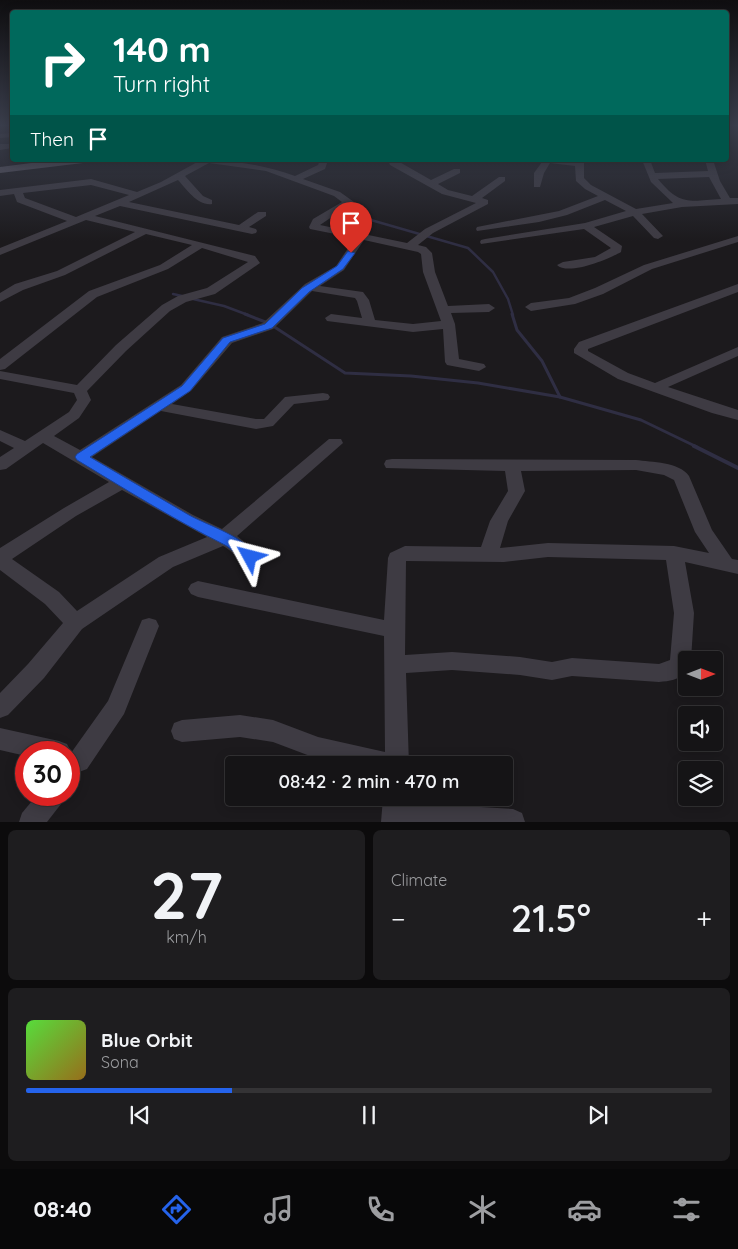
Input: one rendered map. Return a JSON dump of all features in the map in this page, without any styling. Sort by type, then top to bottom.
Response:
[{"type":"main road","points":[[0,168],[22,164]]},
{"type":"main road","points":[[0,168],[38,164]]},
{"type":"street","points":[[0,252],[139,195],[180,177],[201,164]]},
{"type":"street","points":[[237,164],[268,169],[337,194],[349,202],[317,221],[314,227],[422,248],[426,253],[429,272],[449,324],[452,362],[479,367]]},
{"type":"street","points":[[295,179],[322,167],[323,164]]},
{"type":"street","points":[[395,164],[444,192],[485,202],[430,230],[410,246]]},
{"type":"street","points":[[537,185],[539,173],[544,164]]},
{"type":"street","points":[[580,164],[579,179],[588,187],[636,212],[658,236]]},
{"type":"street","points":[[648,164],[652,176],[664,192],[682,204]]},
{"type":"street","points":[[710,164],[713,174],[733,201]]},
{"type":"street","points":[[431,184],[457,171]]},
{"type":"street","points":[[652,176],[713,174]]},
{"type":"street","points":[[180,177],[200,198],[210,202]]},
{"type":"street","points":[[474,199],[502,179]]},
{"type":"street","points":[[0,194],[91,182],[139,195]]},
{"type":"street","points":[[18,191],[20,200],[82,219],[201,244],[251,258],[254,263],[211,291],[182,299],[166,308],[121,348],[80,390]]},
{"type":"street","points":[[481,229],[563,213],[607,196]]},
{"type":"street","points":[[485,242],[586,226],[636,212],[682,204],[733,201]]},
{"type":"street","points":[[120,203],[247,230],[262,214]]},
{"type":"street","points":[[563,265],[598,260],[617,250],[617,246],[586,226]]},
{"type":"street","points":[[0,298],[19,287],[61,273],[143,232]]},
{"type":"street","points":[[81,457],[186,388],[227,340],[268,326],[309,287],[340,268],[361,237]]},
{"type":"street","points":[[531,308],[571,301],[599,291],[648,266],[738,239]]},
{"type":"street","points":[[0,366],[93,294],[164,267],[201,244]]},
{"type":"street","points":[[309,287],[330,292],[359,295],[363,300],[370,323]]},
{"type":"street","points":[[738,288],[674,313],[584,344],[581,349],[582,352],[623,376],[717,410],[738,415]]},
{"type":"street","points":[[444,310],[488,308]]},
{"type":"street","points":[[331,318],[413,328],[449,324]]},
{"type":"street","points":[[657,387],[738,351]]},
{"type":"street","points":[[0,375],[80,390]]},
{"type":"street","points":[[0,465],[74,414],[84,400],[80,390]]},
{"type":"street","points":[[158,406],[256,424],[268,423],[290,400],[323,397]]},
{"type":"street","points":[[0,435],[26,448]]},
{"type":"street","points":[[43,436],[187,520],[234,543],[250,557]]},
{"type":"street","points":[[0,708],[36,671],[75,623],[166,562],[223,538],[335,443]]},
{"type":"street","points":[[392,464],[512,466],[636,465],[668,470],[682,476],[704,532],[732,565]]},
{"type":"street","points":[[489,555],[492,535],[504,509],[517,491],[512,466]]},
{"type":"street","points":[[75,623],[52,598],[0,558],[70,512],[123,482]]},
{"type":"street","points":[[395,756],[394,630],[397,558],[399,555],[405,553],[504,555],[548,550],[674,553],[732,565]]},
{"type":"street","points":[[395,665],[452,661],[520,666],[552,671],[572,667],[659,673],[673,671],[680,664],[684,613],[674,553]]},
{"type":"street","points":[[198,589],[394,630]]},
{"type":"street","points":[[80,748],[116,706],[149,626]]},
{"type":"street","points":[[182,731],[240,726],[273,731],[318,748],[354,756]]},
{"type":"street","points":[[0,739],[15,744]]},
{"type":"street","points":[[31,822],[43,806]]},
{"type":"street","points":[[395,812],[513,822]]},
{"type":"waterway","points":[[371,220],[468,248],[493,272],[508,299],[513,315]]},
{"type":"waterway","points":[[173,294],[182,296]]},
{"type":"waterway","points":[[193,299],[224,306],[248,315]]},
{"type":"waterway","points":[[245,314],[268,323]]},
{"type":"waterway","points":[[512,314],[517,330],[542,361],[560,397]]},
{"type":"waterway","points":[[273,326],[345,373],[411,376],[478,383],[560,397]]},
{"type":"waterway","points":[[560,397],[641,420],[697,447]]},
{"type":"waterway","points":[[694,446],[738,468]]},
{"type":"route","points":[[250,557],[234,543],[187,520],[81,457],[150,410],[169,401],[186,388],[227,340],[268,326],[306,290],[340,268],[351,253]]}]
